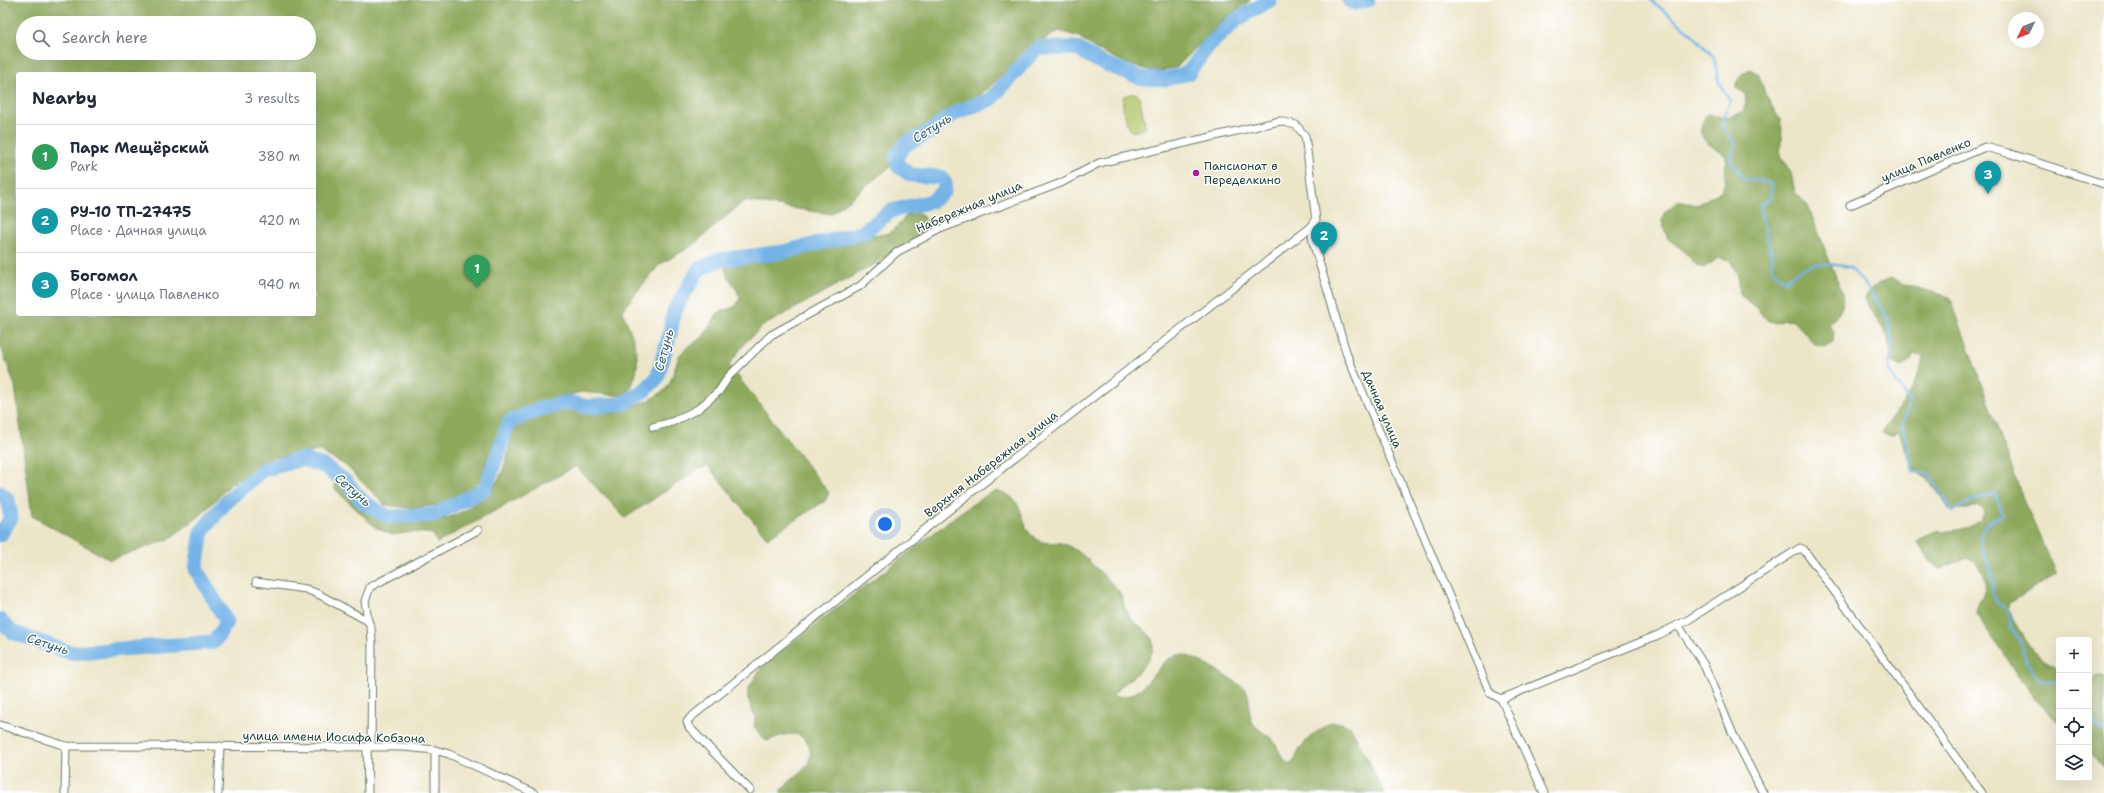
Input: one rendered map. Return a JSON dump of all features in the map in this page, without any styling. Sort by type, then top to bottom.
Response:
[{"type":"street","name":"Набережная улица","points":[[653,427],[672,422],[698,409],[719,390],[728,376],[771,335],[860,286],[898,252],[940,229],[1061,183],[1099,163],[1280,121],[1296,125]]},
{"type":"street","name":"Дачная улица","points":[[1296,125],[1305,136],[1316,220],[1311,227],[1312,242],[1347,355],[1490,693],[1501,700]]},
{"type":"street","name":"улица Павленко","points":[[1850,205],[1986,147],[2104,184]]},
{"type":"street","name":"Верхняя Набережная улица","points":[[750,790],[689,727],[687,722],[690,718],[958,503],[1311,227]]},
{"type":"street","points":[[368,793],[372,642],[371,627],[368,621],[365,601],[370,587],[478,530]]},
{"type":"street","points":[[1544,793],[1501,700],[1678,625],[1796,548],[1802,548],[1982,793]]},
{"type":"street","points":[[256,582],[306,589],[368,621]]},
{"type":"street","points":[[1678,625],[1704,665],[1733,734],[1763,793]]},
{"type":"street","name":"улица имени Иосифа Кобзона","points":[[0,725],[66,746],[404,747],[435,750],[449,754],[534,793]]},
{"type":"street","points":[[65,793],[66,746]]},
{"type":"street","points":[[218,793],[220,746]]},
{"type":"street","points":[[435,750],[435,793]]},
{"type":"green space","points":[[0,0],[1251,0],[1226,18],[1177,67],[1157,72],[1128,64],[1094,48],[1079,37],[1059,31],[1037,44],[987,89],[831,214],[744,201],[693,245],[659,265],[622,310],[631,332],[637,353],[636,374],[625,396],[582,392],[559,397],[522,409],[499,432],[489,453],[481,480],[462,496],[440,505],[412,508],[385,505],[345,465],[319,451],[272,458],[231,484],[201,515],[169,539],[110,560],[32,516],[15,386],[0,344]]},
{"type":"green space","points":[[1751,69],[1759,75],[1765,94],[1780,120],[1782,129],[1780,157],[1787,164],[1791,173],[1795,192],[1808,206],[1842,292],[1843,302],[1841,310],[1829,324],[1834,332],[1833,342],[1824,347],[1815,344],[1794,321],[1785,320],[1776,323],[1767,320],[1754,306],[1740,295],[1738,276],[1730,260],[1719,258],[1703,268],[1695,264],[1683,250],[1668,239],[1662,222],[1664,213],[1678,201],[1697,205],[1721,191],[1725,183],[1726,156],[1704,140],[1701,135],[1701,129],[1707,114],[1725,118],[1743,112],[1746,102],[1745,94],[1737,88],[1737,81],[1743,73]]},
{"type":"green space","points":[[1135,93],[1139,96],[1146,128],[1133,132],[1126,121],[1123,99],[1124,96]]},
{"type":"green space","points":[[914,212],[924,217],[929,225],[927,234],[763,326],[745,343],[729,365],[829,493],[825,501],[767,538],[708,466],[699,469],[625,518],[576,466],[437,543],[433,534],[414,532],[392,535],[375,527],[335,489],[334,480],[372,511],[386,519],[429,522],[448,518],[466,510],[494,487],[503,470],[515,427],[521,420],[557,407],[614,413],[650,400],[665,390],[670,383],[679,356],[685,349],[703,337],[718,313],[736,306],[740,298],[725,270],[724,265],[732,260],[790,254],[850,244],[867,235],[886,234],[895,229],[906,216]]},
{"type":"green space","points":[[1892,278],[1904,284],[1950,297],[2025,504],[2057,574],[2009,604],[2012,617],[2031,648],[2042,660],[2056,668],[2056,720],[2035,699],[1976,614],[1985,588],[1985,578],[1978,565],[1967,557],[1940,569],[1933,564],[1917,542],[1935,530],[1954,531],[1969,526],[1981,520],[1985,511],[1978,505],[1968,509],[1949,509],[1938,492],[1926,478],[1918,473],[1912,466],[1899,432],[1891,436],[1882,433],[1911,389],[1919,373],[1923,357],[1914,354],[1910,362],[1901,367],[1893,362],[1887,335],[1864,300],[1875,286]]},
{"type":"green space","points":[[998,491],[1015,500],[1022,513],[1026,527],[1035,538],[1045,542],[1061,543],[1066,545],[1080,553],[1094,566],[1119,591],[1129,616],[1150,635],[1153,645],[1149,658],[1140,670],[1112,696],[1125,697],[1135,693],[1144,686],[1166,661],[1174,656],[1184,655],[1190,657],[1218,671],[1237,683],[1247,692],[1252,722],[1273,740],[1286,762],[1290,765],[1305,742],[1331,722],[1341,723],[1351,727],[1385,793],[781,793],[781,790],[807,765],[810,757],[810,750],[808,743],[799,735],[788,734],[766,741],[754,727],[755,718],[748,699],[748,689],[763,665],[961,512],[988,494]]},
{"type":"green space","points":[[2096,676],[2104,676],[2104,767],[2092,756],[2092,678]]},
{"type":"waterway","name":"Сетунь","points":[[0,620],[12,632],[71,653],[214,642],[227,622],[196,569],[202,531],[226,502],[262,470],[301,459],[324,466],[346,482],[363,502],[388,517],[434,515],[485,489],[509,422],[540,409],[568,402],[587,407],[622,404],[645,390],[657,378],[670,333],[674,311],[699,269],[719,260],[783,252],[862,233],[891,211],[932,201],[944,191],[945,183],[940,177],[911,175],[898,166],[896,156],[906,144],[931,131],[957,112],[991,99],[1037,48],[1076,48],[1098,61],[1141,78],[1167,79],[1188,73],[1208,46],[1236,20],[1270,0]]},
{"type":"waterway","name":"Сетунь","points":[[1349,0],[1355,3],[1368,0]]},
{"type":"waterway","points":[[1651,0],[1693,35],[1714,57],[1719,83],[1730,101],[1722,125],[1735,144],[1730,160],[1744,179],[1771,183],[1772,198],[1760,204],[1762,221],[1771,253],[1772,269],[1785,282],[1800,270],[1815,264],[1831,264],[1850,267],[1868,288],[1887,316],[1892,342],[1889,371],[1910,402],[1902,424],[1913,471],[1929,475],[1953,511],[1976,499],[1995,493],[2003,515],[1989,523],[1982,531],[1980,540],[1982,550],[1991,571],[1993,582],[1992,594],[1997,603],[2004,605],[2011,619],[2010,627],[2021,641],[2026,661],[2039,679],[2056,682]]},
{"type":"waterway","name":"Сетунь","points":[[0,493],[8,500],[11,518],[0,535]]},
{"type":"waterway","points":[[2092,723],[2104,732]]},
{"type":"place","name":"Пансионат в Переделкино","points":[[1196,173]]},
{"type":"place","name":"Богомол","points":[[1988,194]]},
{"type":"place","name":"РУ-10 ТП-27475","points":[[1324,255]]},
{"type":"place","name":"Парк Мещёрский","points":[[477,288]]}]
